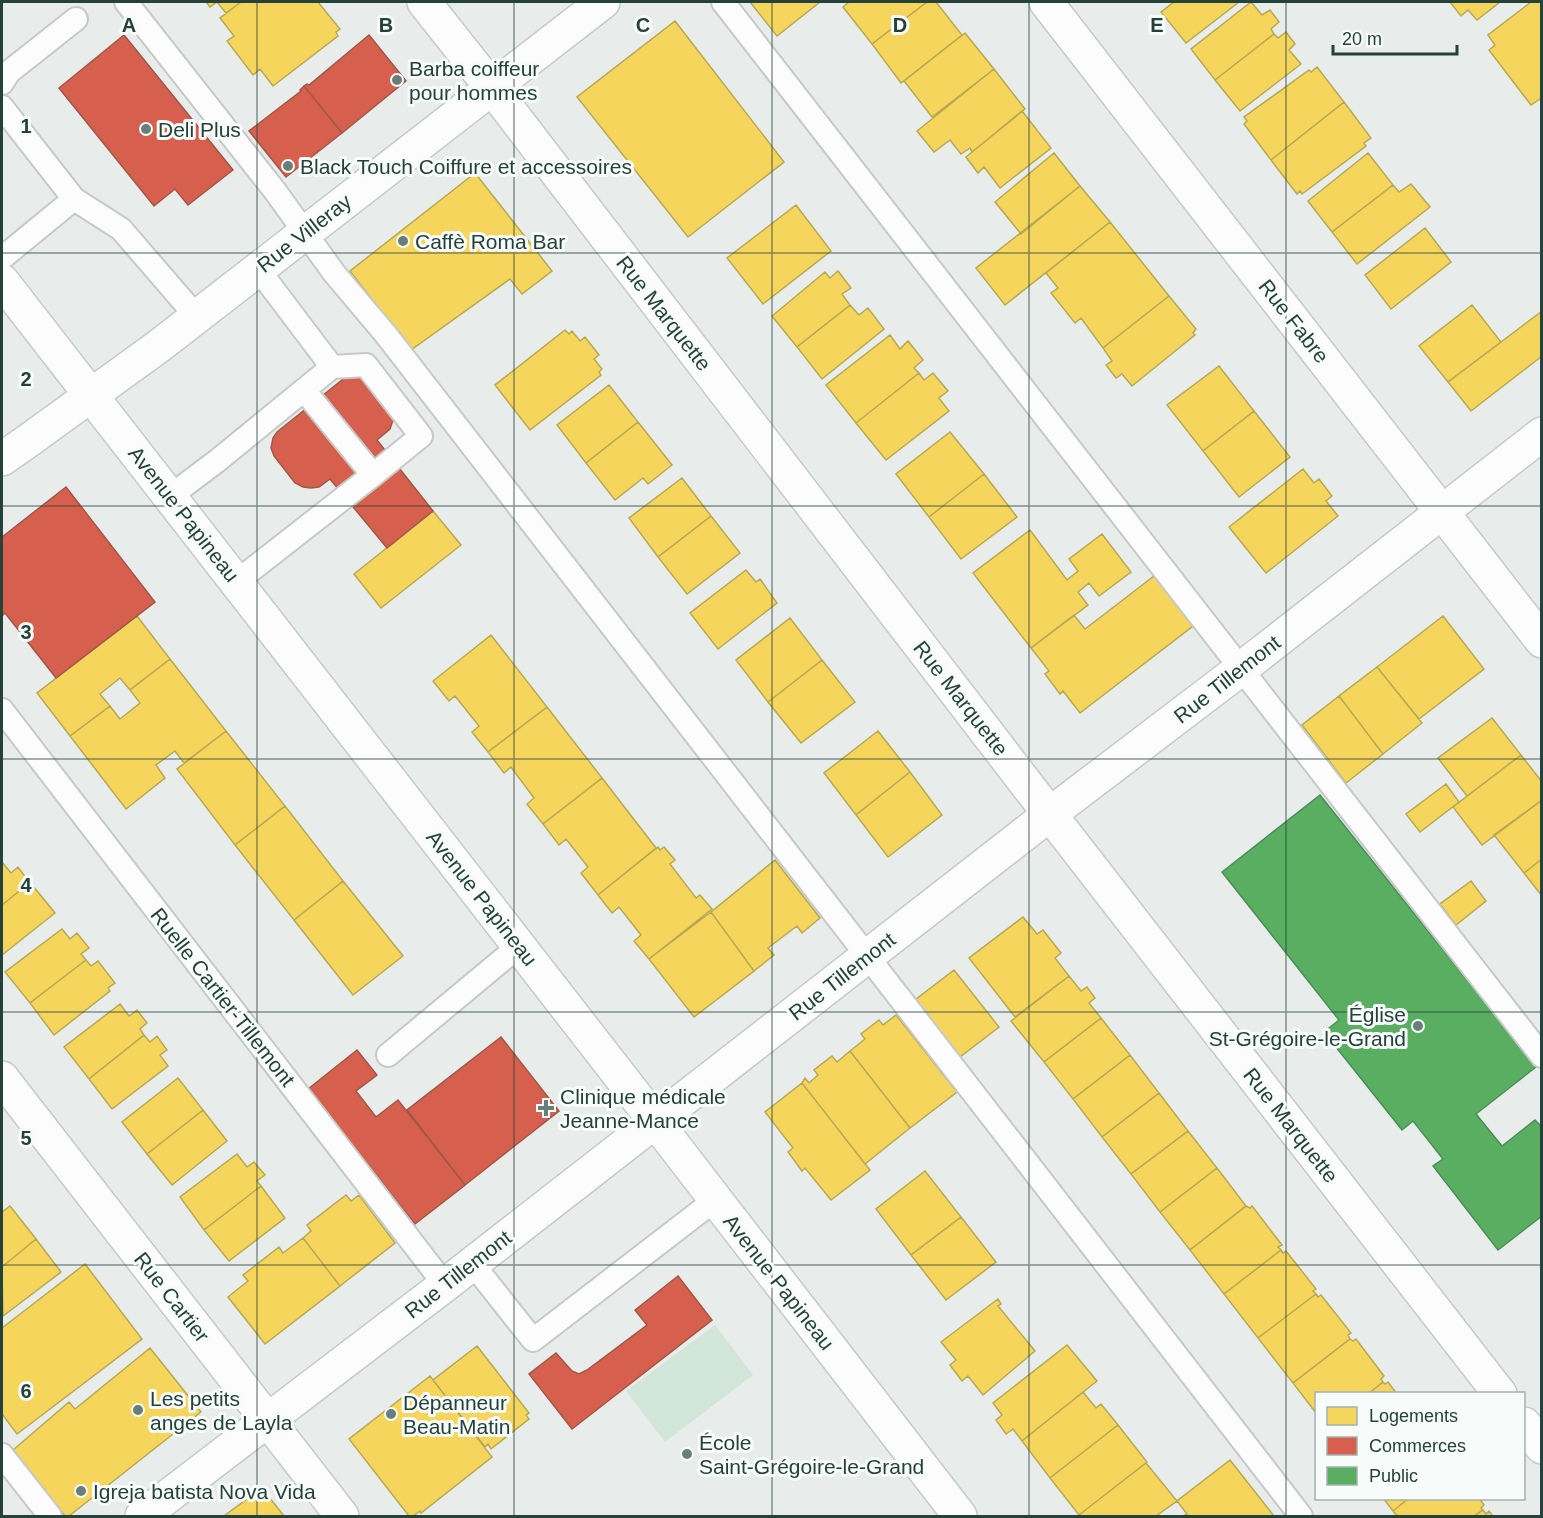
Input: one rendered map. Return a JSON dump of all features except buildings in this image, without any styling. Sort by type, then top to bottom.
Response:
[{"type":"street","name":"Rue Marquette","points":[[424,2],[492,87],[1050,814],[1498,1392]]},
{"type":"street","name":"Rue Villeray","points":[[2,459],[90,396],[258,269],[603,2]]},
{"type":"street","name":"Rue Fabre","points":[[1046,2],[1542,641]]},
{"type":"street","name":"Avenue Papineau","points":[[2,281],[960,1516]]},
{"type":"street","name":"Rue Tillemont","points":[[141,1516],[445,1285],[1542,434]]},
{"type":"street","name":"Rue Cartier","points":[[2,1078],[342,1516]]},
{"type":"street","points":[[1525,1425],[1542,1448]]},
{"type":"lane","points":[[126,2],[247,154],[334,273],[387,336],[1301,1516]]},
{"type":"lane","points":[[723,2],[1542,1056]]},
{"type":"lane","points":[[2,83],[9,72],[76,19]]},
{"type":"lane","points":[[2,107],[74,199],[121,229],[196,316]]},
{"type":"lane","points":[[2,258],[74,199]]},
{"type":"lane","points":[[258,269],[332,367]]},
{"type":"lane","points":[[169,497],[332,367],[366,365],[422,436],[237,582]]},
{"type":"lane","points":[[304,390],[373,475]]},
{"type":"lane","name":"Ruelle Cartier-Tillemont","points":[[2,710],[445,1285]]},
{"type":"lane","points":[[388,1055],[519,946]]},
{"type":"lane","points":[[472,1263],[533,1340],[716,1200]]},
{"type":"lane","points":[[2,1455],[50,1516]]},
{"type":"green space","points":[[715,1325],[753,1375],[665,1442],[626,1391]]},
{"type":"place","name":"Barba coiffeur pour hommes","points":[[397,80]]},
{"type":"place","name":"Deli Plus","points":[[146,129]]},
{"type":"place","name":"Black Touch Coiffure et accessoires","points":[[288,166]]},
{"type":"place","name":"Caffè Roma Bar","points":[[403,241]]},
{"type":"place","name":"Église St-Grégoire-le-Grand","points":[[1418,1026]]},
{"type":"place","name":"Clinique médicale Jeanne-Mance","points":[[546,1108]]},
{"type":"place","name":"Les petits anges de Layla","points":[[138,1410]]},
{"type":"place","name":"Dépanneur Beau-Matin","points":[[391,1414]]},
{"type":"place","name":"École Saint-Grégoire-le-Grand","points":[[687,1454]]},
{"type":"place","name":"Igreja batista Nova Vida","points":[[81,1491]]}]
